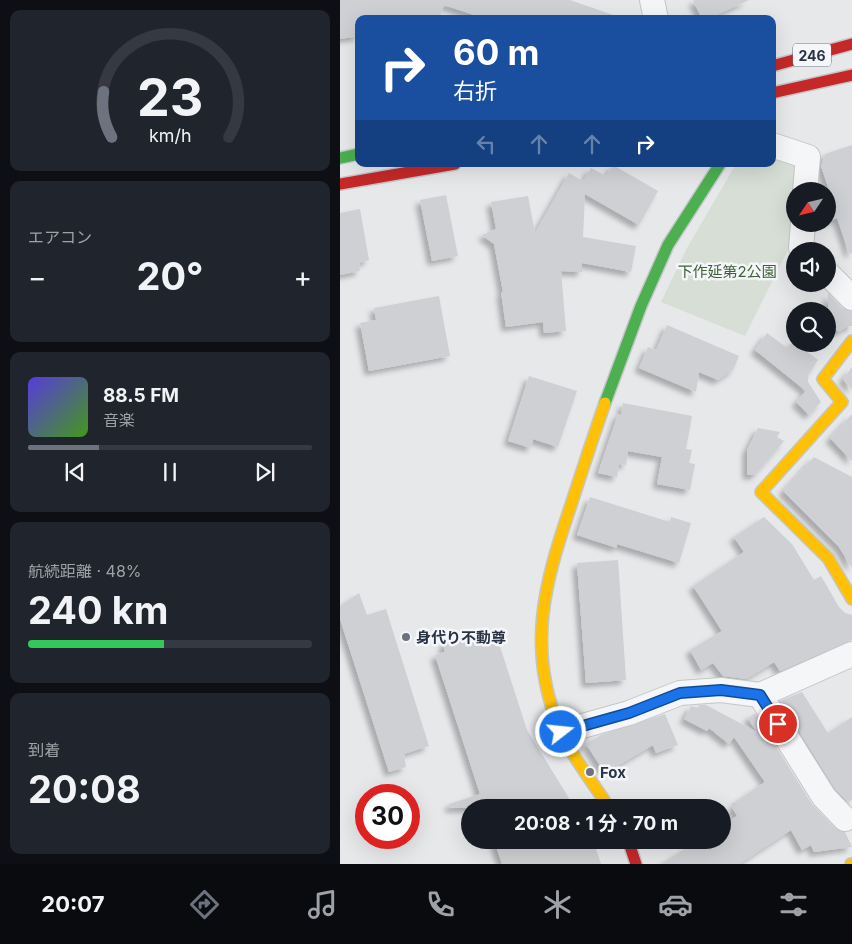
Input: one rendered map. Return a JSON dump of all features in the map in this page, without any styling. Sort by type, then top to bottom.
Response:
[{"type":"main road","name":"246","points":[[776,65],[852,44]]},
{"type":"main road","name":"246","points":[[776,92],[847,79]]},
{"type":"main road","points":[[340,158],[355,155]]},
{"type":"main road","points":[[340,184],[438,167]]},
{"type":"main road","points":[[603,799],[561,732],[542,667],[539,637],[543,596],[550,566],[618,364],[641,306],[668,245],[718,167]]},
{"type":"main road","points":[[852,341],[823,379],[842,402],[762,492],[828,558],[852,599]]},
{"type":"main road","points":[[631,849],[636,864]]},
{"type":"street","points":[[652,0],[655,15]]},
{"type":"street","points":[[776,147],[808,156],[806,182]]},
{"type":"street","points":[[836,282],[852,298]]},
{"type":"street","points":[[561,732],[629,713],[680,693],[721,690],[760,695],[852,654]]},
{"type":"street","points":[[760,695],[824,797],[846,820]]},
{"type":"green space","name":"下作延第2公園","points":[[776,158],[794,163],[800,171],[797,182],[786,182],[786,232],[793,232],[792,242],[786,242],[786,254],[745,336],[661,302],[687,248],[734,167],[776,167]]},
{"type":"building","points":[[340,0],[570,0],[613,15],[474,15],[444,5],[440,15],[355,15],[355,37],[340,39]]},
{"type":"building","points":[[693,0],[749,0],[717,15],[700,15]]},
{"type":"building","points":[[852,145],[852,253],[849,253],[836,218],[836,182],[826,182],[821,166],[825,154]]},
{"type":"building","points":[[612,167],[616,167],[658,191],[639,225],[585,194],[583,237],[636,246],[631,272],[582,263],[582,272],[561,271],[566,331],[544,333],[543,322],[506,327],[501,292],[503,292],[494,244],[482,235],[496,229],[491,202],[528,196],[535,233],[569,173],[583,181],[591,168],[606,176]]},
{"type":"building","points":[[446,195],[458,256],[432,261],[420,200]]},
{"type":"building","points":[[360,209],[369,260],[359,263],[360,271],[340,275],[340,213]]},
{"type":"building","points":[[828,293],[843,308],[852,311],[852,326],[846,327],[839,332],[836,329],[836,302],[828,302]]},
{"type":"building","points":[[439,296],[450,356],[369,371],[360,323],[376,320],[374,308]]},
{"type":"building","points":[[667,325],[739,356],[733,370],[718,380],[699,372],[696,392],[639,368],[648,347],[656,350]]},
{"type":"building","points":[[767,333],[786,347],[786,352],[807,352],[818,360],[808,375],[808,382],[821,402],[809,415],[796,402],[806,391],[755,350]]},
{"type":"building","points":[[852,367],[852,390],[843,379]]},
{"type":"building","points":[[529,376],[577,391],[558,447],[533,439],[531,448],[508,441]]},
{"type":"building","points":[[623,403],[692,416],[686,449],[692,450],[689,463],[695,464],[690,490],[657,484],[662,457],[628,451],[626,465],[619,464],[617,477],[598,473],[618,414],[621,415]]},
{"type":"building","points":[[852,414],[852,461],[830,438]]},
{"type":"building","points":[[758,428],[780,432],[777,437],[784,441],[755,475],[747,475],[747,450]]},
{"type":"building","points":[[814,457],[852,477],[852,568],[839,547],[783,491]]},
{"type":"building","points":[[590,497],[670,522],[671,517],[691,523],[679,563],[617,544],[617,548],[577,535]]},
{"type":"building","points":[[764,517],[792,544],[814,580],[821,576],[839,607],[845,613],[852,615],[852,640],[780,671],[774,662],[746,679],[723,676],[713,663],[701,670],[690,650],[722,631],[693,586],[744,552],[734,537]]},
{"type":"building","points":[[618,560],[626,680],[586,683],[577,563]]},
{"type":"building","points":[[359,593],[367,615],[386,609],[429,746],[404,754],[406,767],[389,772],[340,619],[340,606]]},
{"type":"building","points":[[486,630],[488,636],[496,634],[527,730],[569,799],[464,799],[480,794],[435,655],[445,652],[443,643]]},
{"type":"building","points":[[802,692],[828,733],[852,717],[852,800],[848,802],[835,789],[780,701]]},
{"type":"building","points":[[699,705],[706,705],[757,732],[748,718],[755,713],[812,804],[835,828],[845,832],[852,847],[814,852],[811,845],[802,850],[791,830],[739,864],[661,864],[685,849],[731,849],[731,820],[737,816],[732,807],[737,804],[735,802],[765,782],[734,737],[729,744],[709,728],[707,731],[684,719],[691,706],[698,708]]},
{"type":"building","points":[[665,714],[678,745],[656,753],[653,745],[605,773],[586,744],[601,735]]},
{"type":"building","points":[[461,800],[461,808],[449,808],[449,804]]},
{"type":"building","points":[[497,849],[596,849],[601,864],[502,864]]},
{"type":"traffic: fast","points":[[340,158],[355,155]]},
{"type":"traffic: fast","points":[[605,403],[641,306],[668,245],[718,167]]},
{"type":"traffic: slow","points":[[852,341],[823,379],[842,402],[761,492],[828,558],[852,599]]},
{"type":"traffic: slow","points":[[603,799],[576,759],[559,727],[549,698],[543,669],[541,642],[547,588],[554,561],[605,403]]},
{"type":"traffic: jam","points":[[776,65],[852,44]]},
{"type":"traffic: jam","points":[[776,92],[852,75]]},
{"type":"traffic: jam","points":[[340,184],[438,167]]},
{"type":"traffic: jam","points":[[631,849],[636,864]]},
{"type":"place","name":"身代り不動尊","points":[[406,637]]},
{"type":"place","name":"Fox","points":[[590,772]]},
{"type":"route","points":[[561,732],[629,713],[680,693],[721,690],[760,695],[778,724]]}]
